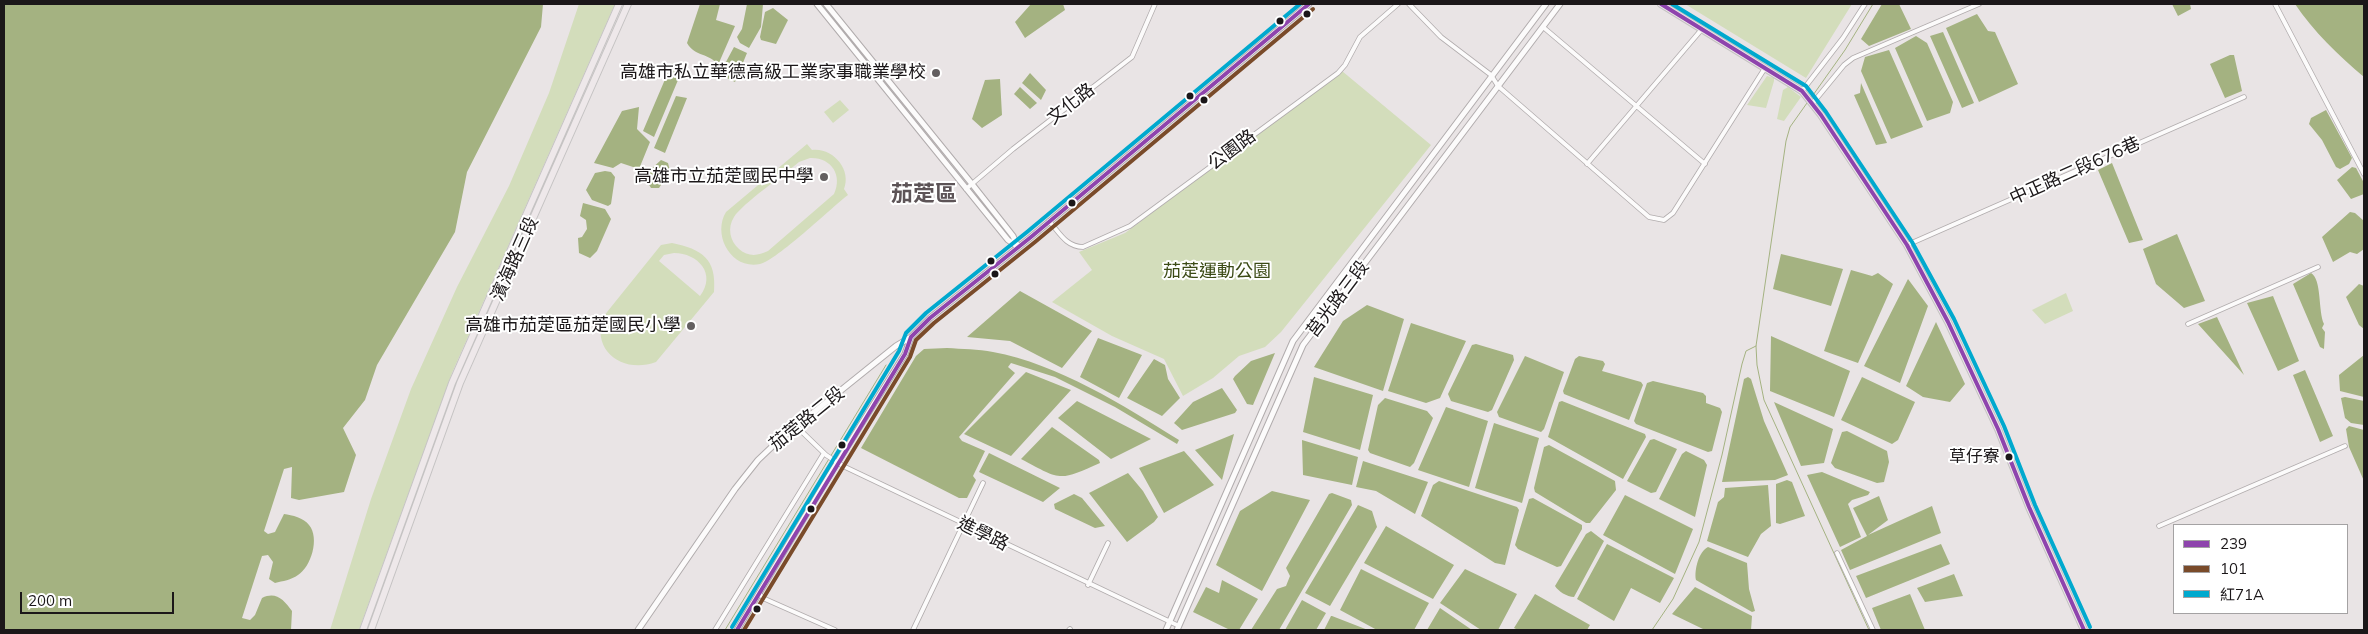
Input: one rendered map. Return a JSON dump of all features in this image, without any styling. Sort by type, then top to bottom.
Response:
[{"type":"main road","name":"濱海路三段","points":[[371,630],[460,383],[567,133],[619,4]]},
{"type":"main road","name":"濱海路三段","points":[[363,630],[452,383],[628,4]]},
{"type":"main road","points":[[1661,4],[1765,68],[1803,93],[1812,103],[1907,245],[1948,322],[1998,429],[2029,507],[2084,630]]},
{"type":"street","points":[[817,4],[1008,240],[1018,247]]},
{"type":"street","points":[[826,4],[972,184],[1013,236],[1018,247]]},
{"type":"street","name":"文化路","points":[[966,189],[998,160],[1132,57],[1155,4]]},
{"type":"street","name":"茄萣路二段","points":[[638,630],[746,474],[758,460],[890,351],[911,337],[930,318],[1309,4]]},
{"type":"street","name":"公園路","points":[[1049,221],[1065,240],[1076,247],[1083,247],[1130,226],[1338,73],[1345,65],[1360,37],[1398,4]]},
{"type":"street","points":[[1409,4],[1441,36],[1490,75],[1498,86],[1649,217],[1664,220],[1673,212],[1705,164],[1765,68]]},
{"type":"street","name":"莒光路三段","points":[[1166,630],[1293,341],[1490,75],[1546,4]]},
{"type":"street","name":"莒光路三段","points":[[1178,628],[1303,345],[1560,4]]},
{"type":"street","points":[[1803,93],[1865,4]]},
{"type":"street","points":[[1812,103],[1844,65],[1853,58],[1979,4]]},
{"type":"street","points":[[2275,4],[2364,174]]},
{"type":"street","points":[[1543,27],[1705,164]]},
{"type":"street","points":[[1588,164],[1702,29]]},
{"type":"street","name":"中正路二段676巷","points":[[1907,245],[2244,97]]},
{"type":"street","points":[[2188,324],[2318,267]]},
{"type":"street","points":[[737,630],[835,462],[906,354],[911,337]]},
{"type":"street","name":"進學路","points":[[797,427],[835,462],[1178,628]]},
{"type":"street","points":[[2159,526],[2345,446]]},
{"type":"street","points":[[715,630],[825,454]]},
{"type":"street","points":[[1230,484],[1243,482]]},
{"type":"street","points":[[913,630],[983,483]]},
{"type":"street","points":[[1088,585],[1108,543]]},
{"type":"street","points":[[1837,553],[1873,630]]},
{"type":"street","points":[[759,594],[765,599],[835,630]]},
{"type":"green space","points":[[579,4],[615,4],[452,373],[359,630],[330,630],[371,499],[411,389],[457,287],[509,186],[549,93]]},
{"type":"green space","points":[[1685,4],[1852,4],[1806,78]]},
{"type":"green space","name":"茄萣運動公園","points":[[1342,71],[1431,145],[1281,332],[1265,347],[1239,356],[1213,378],[1183,396],[1164,359],[1112,336],[1052,302],[1092,270],[1079,252],[1125,233]]},
{"type":"green space","points":[[1767,76],[1774,78],[1774,81],[1766,108],[1747,105]]},
{"type":"green space","points":[[1788,87],[1801,97],[1784,121],[1777,119],[1783,90]]},
{"type":"green space","points":[[840,100],[849,110],[833,123],[824,112]]},
{"type":"green space","points":[[807,144],[812,150],[827,152],[839,161],[843,167],[846,181],[844,189],[848,195],[791,244],[760,264],[740,262],[727,249],[721,231],[722,221],[726,212]],"holes":[[[810,158],[817,158],[829,164],[836,174],[837,180],[834,194],[768,251],[753,255],[739,249],[730,234],[732,221],[739,211],[799,162]]]},
{"type":"green space","points":[[672,243],[683,245],[699,252],[705,257],[713,271],[714,292],[656,362],[633,365],[622,362],[606,350],[602,340],[601,329],[603,317],[661,245]],"holes":[[[683,254],[697,261],[706,273],[705,288],[700,296],[659,261],[664,255]]]},
{"type":"green space","points":[[2066,293],[2073,311],[2045,324],[2032,310]]},
{"type":"shaded area","points":[[4,4],[543,4],[541,27],[467,172],[455,232],[377,365],[365,400],[343,428],[356,455],[344,492],[299,500],[291,498],[292,467],[284,469],[264,531],[268,534],[275,532],[284,514],[298,517],[309,525],[312,531],[314,537],[313,552],[303,571],[290,579],[275,583],[269,579],[273,562],[268,555],[262,556],[242,618],[250,620],[255,615],[262,598],[276,596],[283,600],[292,611],[291,630],[4,630]]},
{"type":"shaded area","points":[[700,4],[720,4],[716,20],[735,26],[718,65],[711,58],[694,51],[687,43]]},
{"type":"shaded area","points":[[747,4],[763,4],[761,27],[749,48],[740,43],[737,37],[742,29]]},
{"type":"shaded area","points":[[1031,4],[1063,4],[1065,10],[1025,38],[1015,22]]},
{"type":"shaded area","points":[[1882,4],[1899,4],[1911,29],[1869,46],[1861,39]]},
{"type":"shaded area","points":[[2172,4],[2190,4],[2191,9],[2178,16]]},
{"type":"shaded area","points":[[2295,4],[2364,4],[2364,77],[2327,43]]},
{"type":"shaded area","points":[[773,8],[788,20],[776,44],[761,40],[760,37],[765,12]]},
{"type":"shaded area","points":[[1977,14],[1988,31],[1995,32],[2018,84],[1979,102],[1946,28]]},
{"type":"shaded area","points":[[1943,32],[1974,103],[1962,108],[1930,36]]},
{"type":"shaded area","points":[[1916,36],[1927,43],[1953,102],[1950,113],[1927,121],[1895,48]]},
{"type":"shaded area","points":[[734,47],[747,53],[735,82],[720,73]]},
{"type":"shaded area","points":[[1889,50],[1923,127],[1891,139],[1861,71],[1865,57]]},
{"type":"shaded area","points":[[2234,55],[2242,91],[2225,98],[2210,64]]},
{"type":"shaded area","points":[[672,63],[681,73],[654,137],[643,131]]},
{"type":"shaded area","points":[[1030,73],[1046,90],[1041,100],[1022,83]]},
{"type":"shaded area","points":[[1000,79],[1002,115],[982,128],[972,119],[985,80]]},
{"type":"shaded area","points":[[1861,83],[1887,143],[1876,145],[1854,95],[1860,93]]},
{"type":"shaded area","points":[[1020,87],[1037,103],[1030,109],[1014,94]]},
{"type":"shaded area","points":[[676,96],[687,98],[665,153],[654,148]]},
{"type":"shaded area","points":[[639,107],[637,129],[650,142],[639,169],[621,163],[613,168],[594,163],[622,111]]},
{"type":"shaded area","points":[[2326,110],[2352,158],[2349,164],[2340,169],[2336,167],[2322,140],[2309,124],[2311,118]]},
{"type":"shaded area","points":[[661,160],[668,163],[670,171],[659,188],[651,188],[648,183],[648,172]]},
{"type":"shaded area","points":[[2112,163],[2143,240],[2129,243],[2098,170]]},
{"type":"shaded area","points":[[2352,167],[2356,168],[2364,183],[2364,194],[2351,199],[2337,180]]},
{"type":"shaded area","points":[[611,172],[615,177],[611,204],[608,206],[592,200],[586,190],[595,173]]},
{"type":"shaded area","points":[[583,203],[605,209],[611,219],[597,251],[590,258],[579,253],[578,238],[582,237],[587,229],[586,220],[580,216]]},
{"type":"shaded area","points":[[2350,212],[2355,213],[2364,221],[2364,249],[2357,254],[2350,252],[2333,262],[2322,237]]},
{"type":"shaded area","points":[[2177,234],[2205,301],[2184,308],[2156,284],[2143,249]]},
{"type":"shaded area","points":[[1781,254],[1843,269],[1831,306],[1773,289]]},
{"type":"shaded area","points":[[1851,270],[1872,276],[1878,273],[1893,284],[1858,363],[1824,351]]},
{"type":"shaded area","points":[[2311,273],[2317,282],[2324,324],[2322,328],[2325,332],[2324,349],[2320,347],[2293,284]]},
{"type":"shaded area","points":[[1908,279],[1928,306],[1900,383],[1864,366]]},
{"type":"shaded area","points":[[2359,284],[2364,286],[2364,329],[2359,325],[2346,297]]},
{"type":"shaded area","points":[[1020,291],[1092,331],[1062,368],[1010,341],[967,337]]},
{"type":"shaded area","points":[[2273,296],[2299,361],[2278,371],[2247,303]]},
{"type":"shaded area","points":[[1367,305],[1404,319],[1383,391],[1314,367],[1343,321]]},
{"type":"shaded area","points":[[2217,317],[2244,375],[2198,324]]},
{"type":"shaded area","points":[[1936,322],[1965,384],[1950,402],[1923,397],[1906,386]]},
{"type":"shaded area","points":[[1411,323],[1466,341],[1440,398],[1426,403],[1388,391]]},
{"type":"shaded area","points":[[1771,336],[1850,371],[1834,417],[1770,391]]},
{"type":"shaded area","points":[[1098,338],[1142,355],[1119,398],[1080,377]]},
{"type":"shaded area","points":[[1476,344],[1513,355],[1514,360],[1492,410],[1488,412],[1451,401],[1448,394],[1472,345]]},
{"type":"shaded area","points":[[947,348],[993,352],[1042,366],[1089,387],[1179,440],[1177,444],[1115,407],[1055,377],[1011,363],[1008,367],[1015,373],[959,437],[962,441],[985,451],[973,476],[976,480],[967,498],[959,498],[861,448],[916,356],[924,349]]},
{"type":"shaded area","points":[[1275,353],[1253,405],[1247,404],[1233,379],[1251,361]]},
{"type":"shaded area","points":[[2364,355],[2364,397],[2340,391],[2339,375]]},
{"type":"shaded area","points":[[1525,356],[1564,372],[1544,429],[1541,432],[1499,417],[1497,412]]},
{"type":"shaded area","points":[[1579,356],[1603,361],[1605,364],[1602,371],[1641,382],[1643,385],[1629,420],[1564,394],[1563,391],[1575,359]]},
{"type":"shaded area","points":[[1154,359],[1165,365],[1168,379],[1180,398],[1162,416],[1127,398]]},
{"type":"shaded area","points":[[2305,370],[2333,436],[2320,442],[2293,375]]},
{"type":"shaded area","points":[[1026,372],[1071,390],[1011,456],[964,434]]},
{"type":"shaded area","points":[[1314,377],[1373,395],[1360,450],[1303,432]]},
{"type":"shaded area","points":[[1748,377],[1751,379],[1764,421],[1788,475],[1775,480],[1722,482],[1744,379]]},
{"type":"shaded area","points":[[1862,377],[1915,402],[1898,440],[1892,444],[1841,420]]},
{"type":"shaded area","points":[[1653,381],[1703,393],[1706,396],[1706,403],[1720,408],[1722,412],[1712,451],[1708,452],[1636,424],[1634,421],[1647,383]]},
{"type":"shaded area","points":[[1222,388],[1237,410],[1235,413],[1182,430],[1174,423],[1193,402]]},
{"type":"shaded area","points":[[2345,397],[2364,401],[2364,425],[2351,423],[2345,418],[2341,398]]},
{"type":"shaded area","points":[[1385,398],[1427,411],[1433,418],[1414,463],[1410,467],[1370,453],[1368,450],[1378,405]]},
{"type":"shaded area","points":[[1077,401],[1151,439],[1111,459],[1058,418]]},
{"type":"shaded area","points":[[1562,401],[1645,434],[1646,437],[1623,479],[1548,437],[1559,402]]},
{"type":"shaded area","points":[[1774,402],[1833,429],[1824,463],[1801,466]]},
{"type":"shaded area","points":[[1446,407],[1488,421],[1469,487],[1418,470]]},
{"type":"shaded area","points":[[1494,423],[1539,438],[1522,503],[1475,488]]},
{"type":"shaded area","points":[[2349,426],[2364,430],[2364,481],[2349,447],[2346,429]]},
{"type":"shaded area","points":[[1052,427],[1099,460],[1100,463],[1067,476],[1060,476],[1052,475],[1021,459]]},
{"type":"shaded area","points":[[1847,431],[1887,451],[1889,462],[1884,482],[1877,483],[1835,468],[1831,463],[1842,432]]},
{"type":"shaded area","points":[[1234,434],[1222,480],[1195,450]]},
{"type":"shaded area","points":[[1654,439],[1677,449],[1656,492],[1651,493],[1627,481],[1650,440]]},
{"type":"shaded area","points":[[1302,440],[1358,457],[1352,485],[1303,475]]},
{"type":"shaded area","points":[[1549,445],[1615,481],[1616,490],[1590,523],[1586,523],[1535,492],[1534,488],[1544,447]]},
{"type":"shaded area","points":[[1184,451],[1214,485],[1164,513],[1139,468]]},
{"type":"shaded area","points":[[1686,451],[1704,460],[1707,465],[1695,517],[1659,499],[1682,454]]},
{"type":"shaded area","points":[[989,453],[1060,488],[1043,502],[979,472]]},
{"type":"shaded area","points":[[1363,461],[1428,482],[1415,514],[1376,491],[1356,487]]},
{"type":"shaded area","points":[[1822,472],[1870,492],[1868,495],[1852,500],[1848,504],[1861,537],[1840,547],[1807,475]]},
{"type":"shaded area","points":[[1128,473],[1143,491],[1158,517],[1127,542],[1089,493]]},
{"type":"shaded area","points":[[1787,480],[1792,482],[1805,516],[1780,524],[1776,523],[1776,484]]},
{"type":"shaded area","points":[[1439,481],[1517,507],[1519,510],[1505,565],[1495,563],[1421,516],[1433,485]]},
{"type":"shaded area","points":[[1768,485],[1771,526],[1761,534],[1748,557],[1707,541],[1718,502],[1724,497],[1725,488]]},
{"type":"shaded area","points":[[1272,491],[1310,500],[1262,591],[1216,565],[1240,511]]},
{"type":"shaded area","points":[[1332,493],[1351,500],[1352,505],[1279,630],[1251,630],[1277,589],[1286,586],[1290,576],[1286,568],[1329,494]]},
{"type":"shaded area","points":[[1074,494],[1082,498],[1105,526],[1095,528],[1055,509],[1054,504]]},
{"type":"shaded area","points":[[1625,495],[1693,529],[1675,574],[1603,535]]},
{"type":"shaded area","points":[[1879,496],[1888,520],[1868,535],[1932,506],[1941,533],[1850,570],[1841,550],[1867,536],[1853,508]]},
{"type":"shaded area","points":[[1533,498],[1582,525],[1582,529],[1561,566],[1557,567],[1518,549],[1515,545],[1529,499]]},
{"type":"shaded area","points":[[1358,505],[1372,511],[1377,527],[1330,606],[1305,593]]},
{"type":"shaded area","points":[[1386,526],[1454,565],[1433,599],[1364,563]]},
{"type":"shaded area","points":[[1591,531],[1604,541],[1574,597],[1569,596],[1560,592],[1555,586],[1586,534]]},
{"type":"shaded area","points":[[1607,544],[1674,578],[1660,603],[1631,588],[1614,621],[1577,599]]},
{"type":"shaded area","points":[[1941,544],[1950,564],[1866,598],[1856,576]]},
{"type":"shaded area","points":[[1708,547],[1747,563],[1749,589],[1755,611],[1752,612],[1696,580],[1698,561],[1702,552]]},
{"type":"shaded area","points":[[1361,569],[1429,603],[1414,630],[1377,630],[1340,610]]},
{"type":"shaded area","points":[[1465,569],[1517,594],[1498,630],[1481,630],[1440,603]]},
{"type":"shaded area","points":[[1954,574],[1963,596],[1925,602],[1917,588]]},
{"type":"shaded area","points":[[1222,580],[1258,599],[1239,630],[1230,630],[1193,612],[1206,587],[1219,593]]},
{"type":"shaded area","points":[[1695,587],[1752,616],[1751,630],[1705,630],[1672,614]]},
{"type":"shaded area","points":[[1535,594],[1590,625],[1587,630],[1518,630],[1514,628]]},
{"type":"shaded area","points":[[1910,594],[1925,630],[1881,630],[1872,608]]},
{"type":"shaded area","points":[[1302,600],[1326,613],[1316,630],[1285,630]]},
{"type":"shaded area","points":[[1440,608],[1472,630],[1427,630]]},
{"type":"shaded area","points":[[1332,616],[1368,630],[1324,630]]},
{"type":"waterway","points":[[1811,98],[1845,50],[1873,4]]},
{"type":"waterway","points":[[1807,103],[1790,127],[1786,141],[1756,346],[1757,365],[1764,400],[1869,630]]},
{"type":"waterway","points":[[1652,630],[1673,599],[1699,542],[1722,455],[1742,364],[1746,351],[1756,346]]},
{"type":"waterway","points":[[725,630],[886,365]]},
{"type":"transit line","name":"紅71A","points":[[732,627],[899,351],[906,333],[926,313],[1027,232],[1300,4]]},
{"type":"transit line","name":"239","points":[[737,630],[905,354],[911,337],[930,318],[1031,237],[1309,4]]},
{"type":"transit line","name":"239","points":[[1661,4],[1802,91],[1821,115],[1907,245],[1948,322],[1998,429],[2029,507],[2084,630]]},
{"type":"transit line","name":"紅71A","points":[[1672,4],[1806,86],[1826,112],[1912,242],[1954,319],[2004,426],[2035,505],[2090,627]]},
{"type":"transit line","name":"101","points":[[744,630],[910,357],[916,340],[934,323],[1035,242],[1313,9]]},
{"type":"place","name":"高雄市私立華德高級工業家事職業學校","points":[[936,73]]},
{"type":"place","name":"高雄市立茄萣國民中學","points":[[824,177]]},
{"type":"place","name":"高雄市茄萣區茄萣國民小學","points":[[691,326]]},
{"type":"place","name":"草仔寮","points":[[2009,457]]},
{"type":"district","name":"茄萣區","points":[[924,194]]}]
